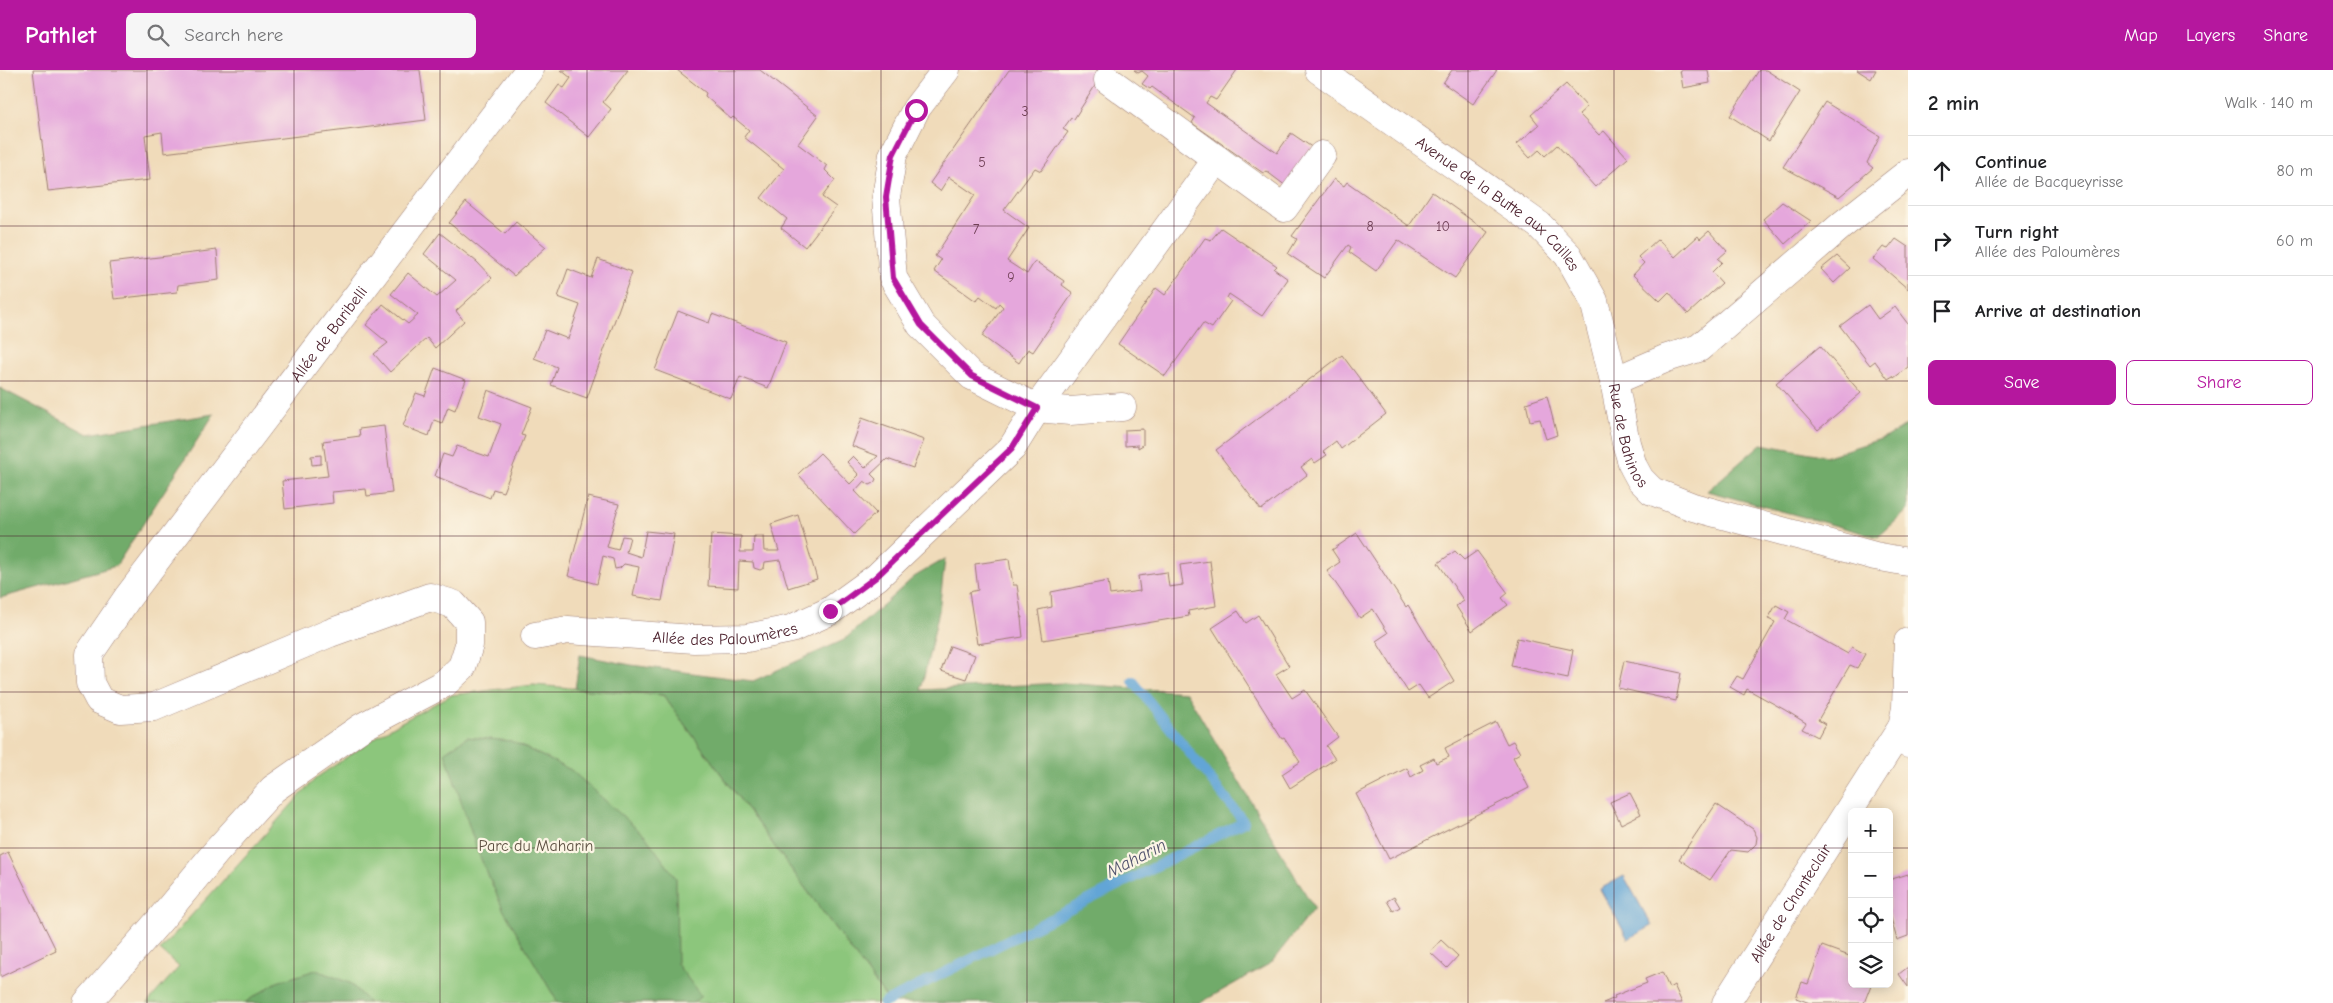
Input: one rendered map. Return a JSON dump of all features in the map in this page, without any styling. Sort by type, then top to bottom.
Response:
[{"type":"street","name":"Allée de Baribelli","points":[[87,1003],[216,852],[273,789],[362,727],[445,683],[462,667],[469,646],[469,622],[453,604],[430,597],[330,633],[154,707],[120,709],[99,700],[90,684],[89,654],[128,597],[529,70]]},
{"type":"street","points":[[946,70],[916,110],[893,155],[886,197],[893,278],[921,325],[972,376],[1037,408],[1070,411],[1122,407]]},
{"type":"street","name":"Avenue de la Butte aux Cailles","points":[[1319,70],[1539,225],[1568,255],[1594,301],[1614,382]]},
{"type":"street","points":[[1108,80],[1284,208],[1322,155]]},
{"type":"street","name":"Allée des Paloumères","points":[[535,636],[568,630],[694,639],[747,638],[791,629],[830,611],[876,577],[1012,448],[1037,408],[1217,159]]},
{"type":"street","name":"Rue de Bahinos","points":[[1908,172],[1842,225],[1699,348],[1667,358],[1614,382],[1626,443],[1633,466],[1640,479],[1652,491],[1693,507],[1875,556],[1908,562]]},
{"type":"street","points":[[1905,736],[1908,642]]},
{"type":"street","name":"Allée de Chanteclair","points":[[1726,1003],[1905,736]]},
{"type":"green space","points":[[0,388],[88,434],[214,414],[116,566],[0,598]]},
{"type":"green space","points":[[1908,424],[1908,510],[1878,537],[1707,491],[1761,444],[1827,456],[1887,437]]},
{"type":"green space","points":[[945,559],[939,611],[921,690],[1064,683],[1186,692],[1314,908],[1271,963],[1200,1003],[890,1003],[663,695],[575,689],[580,655],[631,665],[753,681],[844,640],[914,577]]},
{"type":"green space","name":"Parc du Maharin","points":[[533,685],[663,695],[890,1003],[147,1003],[179,967],[160,950],[316,778],[385,731],[451,695]]},
{"type":"green space","points":[[467,737],[511,741],[571,770],[646,837],[676,878],[677,964],[701,996],[693,1003],[558,1003],[503,909],[477,850],[445,752]]},
{"type":"green space","points":[[316,970],[350,983],[369,1003],[244,1003],[277,982]]},
{"type":"water","points":[[1624,876],[1652,926],[1628,939],[1600,889]]},
{"type":"building","points":[[33,70],[420,70],[426,120],[164,153],[162,132],[145,135],[150,180],[48,191]]},
{"type":"building","points":[[561,70],[628,70],[603,102],[611,109],[589,137],[546,103],[559,85],[564,88],[571,78]]},
{"type":"building","points":[[677,70],[760,70],[818,116],[798,144],[827,166],[825,170],[835,180],[822,197],[836,207],[805,247],[781,228],[787,219],[761,198],[784,169],[744,137],[749,130],[733,117],[731,119],[705,96],[706,93]]},
{"type":"building","points":[[1009,70],[1105,70],[1074,119],[1071,118],[1063,129],[1068,132],[1041,171],[1035,168],[1004,210],[1029,228],[1007,261],[1027,274],[1035,261],[1064,281],[1062,285],[1073,293],[1033,352],[1028,349],[1019,363],[982,336],[1003,307],[999,303],[996,308],[980,296],[976,301],[934,271],[941,260],[935,256],[975,195],[949,177],[940,191],[930,183]]},
{"type":"building","points":[[1134,70],[1237,70],[1216,100],[1210,97],[1206,103],[1277,153],[1291,133],[1313,148],[1286,186],[1266,171],[1263,173],[1192,123],[1195,118],[1152,87],[1150,89],[1142,84],[1148,76],[1142,71],[1138,73]]},
{"type":"building","points":[[1452,70],[1497,70],[1473,104],[1443,83]]},
{"type":"building","points":[[1680,70],[1708,70],[1710,83],[1683,88]]},
{"type":"building","points":[[1759,70],[1766,70],[1800,92],[1769,141],[1730,116]]},
{"type":"building","points":[[1857,70],[1876,70],[1871,79]]},
{"type":"building","points":[[1566,84],[1587,107],[1579,114],[1599,135],[1604,131],[1628,158],[1595,187],[1557,145],[1545,156],[1539,150],[1530,158],[1517,144],[1539,125],[1531,115]]},
{"type":"building","points":[[1825,102],[1880,136],[1867,163],[1873,168],[1839,197],[1783,167]]},
{"type":"building","points":[[1334,179],[1344,186],[1347,182],[1409,226],[1432,192],[1488,232],[1455,278],[1398,240],[1376,271],[1349,252],[1351,247],[1348,245],[1324,278],[1288,254],[1297,239],[1292,236]]},
{"type":"building","points":[[466,202],[505,234],[516,222],[546,247],[514,276],[449,223]]},
{"type":"building","points":[[1782,202],[1811,221],[1785,244],[1763,219]]},
{"type":"building","points":[[1221,228],[1277,266],[1274,269],[1288,279],[1262,316],[1229,294],[1227,298],[1231,301],[1212,328],[1203,323],[1165,376],[1118,344],[1156,288],[1165,295],[1205,238],[1211,240]]},
{"type":"building","points":[[1709,231],[1727,251],[1718,259],[1722,262],[1712,272],[1722,283],[1688,314],[1669,292],[1660,301],[1633,275],[1644,263],[1638,257],[1658,239],[1675,257],[1698,236],[1700,239]]},
{"type":"building","points":[[440,233],[477,262],[492,278],[456,311],[464,321],[435,348],[427,338],[390,372],[374,354],[388,343],[366,325],[383,304],[408,324],[418,315],[391,294],[408,273],[437,297],[456,280],[424,254]]},
{"type":"building","points":[[1896,239],[1908,247],[1908,289],[1873,259],[1883,247],[1888,249]]},
{"type":"building","points":[[217,250],[219,280],[178,285],[177,292],[114,299],[109,263]]},
{"type":"building","points":[[1837,256],[1850,268],[1834,283],[1821,269]]},
{"type":"building","points":[[598,259],[632,272],[587,398],[551,385],[557,367],[534,358],[545,330],[568,339],[580,305],[558,297],[568,269],[591,278]]},
{"type":"building","points":[[1868,305],[1878,319],[1895,307],[1908,324],[1908,367],[1894,378],[1893,376],[1888,379],[1875,361],[1870,365],[1840,326]]},
{"type":"building","points":[[678,311],[709,323],[712,314],[786,342],[768,388],[740,377],[731,399],[655,370]]},
{"type":"building","points":[[1820,346],[1861,393],[1818,430],[1776,383]]},
{"type":"building","points":[[1342,355],[1386,414],[1341,449],[1336,441],[1323,451],[1327,455],[1315,463],[1312,459],[1301,467],[1307,475],[1261,510],[1216,450]]},
{"type":"building","points":[[435,368],[466,380],[455,410],[448,407],[442,423],[434,420],[429,436],[403,426],[416,393],[425,396]]},
{"type":"building","points":[[488,390],[532,407],[521,435],[525,436],[503,492],[493,489],[490,498],[435,476],[443,454],[452,457],[457,446],[489,457],[501,424],[479,416]]},
{"type":"building","points":[[1547,396],[1557,435],[1546,439],[1540,419],[1530,421],[1526,403]]},
{"type":"building","points":[[862,418],[924,440],[913,468],[887,459],[871,474],[876,479],[874,483],[870,485],[864,481],[855,491],[876,513],[854,534],[798,474],[820,453],[850,484],[859,475],[847,462],[853,456],[865,468],[878,456],[852,446]]},
{"type":"building","points":[[384,426],[392,493],[367,496],[366,489],[332,492],[333,503],[285,509],[282,481],[328,476],[323,441],[360,436],[359,429]]},
{"type":"building","points":[[1143,429],[1143,445],[1138,448],[1138,445],[1125,446],[1125,430]]},
{"type":"building","points":[[321,455],[321,464],[312,465],[311,456]]},
{"type":"building","points":[[588,497],[619,504],[607,547],[618,550],[622,536],[630,537],[626,552],[641,557],[646,531],[674,534],[662,601],[633,596],[639,567],[624,564],[620,568],[615,569],[613,559],[603,556],[597,584],[568,576]]},
{"type":"building","points":[[798,515],[817,579],[788,588],[780,560],[765,562],[764,568],[760,570],[754,568],[753,562],[739,561],[738,588],[708,586],[711,534],[741,536],[740,552],[753,552],[754,536],[763,536],[764,551],[779,551],[771,524]]},
{"type":"building","points":[[1357,533],[1406,607],[1408,605],[1454,681],[1428,698],[1419,685],[1408,692],[1376,641],[1388,633],[1373,609],[1360,618],[1327,571],[1340,562],[1332,550]]},
{"type":"building","points":[[1455,551],[1464,560],[1477,551],[1508,593],[1502,598],[1508,605],[1472,631],[1456,606],[1464,601],[1438,563]]},
{"type":"building","points":[[1009,559],[1013,585],[1017,585],[1023,637],[977,644],[969,592],[978,590],[975,564]]},
{"type":"building","points":[[1210,561],[1216,606],[1188,611],[1189,616],[1043,640],[1038,610],[1052,607],[1051,592],[1108,581],[1110,595],[1140,591],[1138,576],[1167,572],[1169,587],[1183,585],[1180,565]]},
{"type":"building","points":[[1776,605],[1789,612],[1785,619],[1848,654],[1852,647],[1865,654],[1857,668],[1850,665],[1818,720],[1825,724],[1818,737],[1802,729],[1806,723],[1785,710],[1747,689],[1744,695],[1730,687],[1737,676],[1743,679],[1775,622],[1768,619]]},
{"type":"building","points":[[1238,611],[1246,623],[1258,615],[1289,666],[1276,674],[1292,698],[1305,690],[1338,737],[1326,746],[1335,759],[1290,788],[1282,774],[1300,762],[1284,738],[1282,739],[1212,628]]},
{"type":"building","points":[[1517,638],[1573,650],[1568,678],[1511,666]]},
{"type":"building","points":[[950,646],[975,655],[966,679],[941,671]]},
{"type":"building","points":[[1624,661],[1681,673],[1676,701],[1618,688]]},
{"type":"building","points":[[1496,722],[1507,744],[1513,741],[1520,753],[1513,757],[1529,788],[1389,859],[1356,794],[1407,768],[1411,777],[1423,770],[1420,765],[1434,758],[1436,763],[1449,757],[1445,748]]},
{"type":"building","points":[[1630,793],[1641,814],[1621,824],[1610,802]]},
{"type":"building","points":[[1716,804],[1753,829],[1757,837],[1756,844],[1748,852],[1731,850],[1710,880],[1679,859]]},
{"type":"building","points":[[8,852],[56,950],[0,977],[0,856]]},
{"type":"building","points":[[1908,874],[1908,936],[1897,940],[1893,926],[1893,879]]},
{"type":"building","points":[[1394,897],[1400,907],[1393,911],[1387,901]]},
{"type":"building","points":[[1441,940],[1458,956],[1447,968],[1430,952]]},
{"type":"building","points":[[1822,946],[1848,956],[1848,988],[1870,988],[1864,1003],[1810,1003],[1796,998],[1802,982],[1808,984]]},
{"type":"building","points":[[1908,967],[1908,987],[1899,974]]},
{"type":"building","points":[[1662,972],[1669,988],[1674,985],[1682,1003],[1603,1003],[1615,998],[1614,996],[1647,983],[1645,979]]},
{"type":"waterway","name":"Maharin","points":[[884,1003],[1244,822],[1133,681]]},
{"type":"route","points":[[830,611],[876,577],[1012,448],[1037,408],[972,376],[921,325],[893,278],[886,197],[893,155],[916,110]]}]
